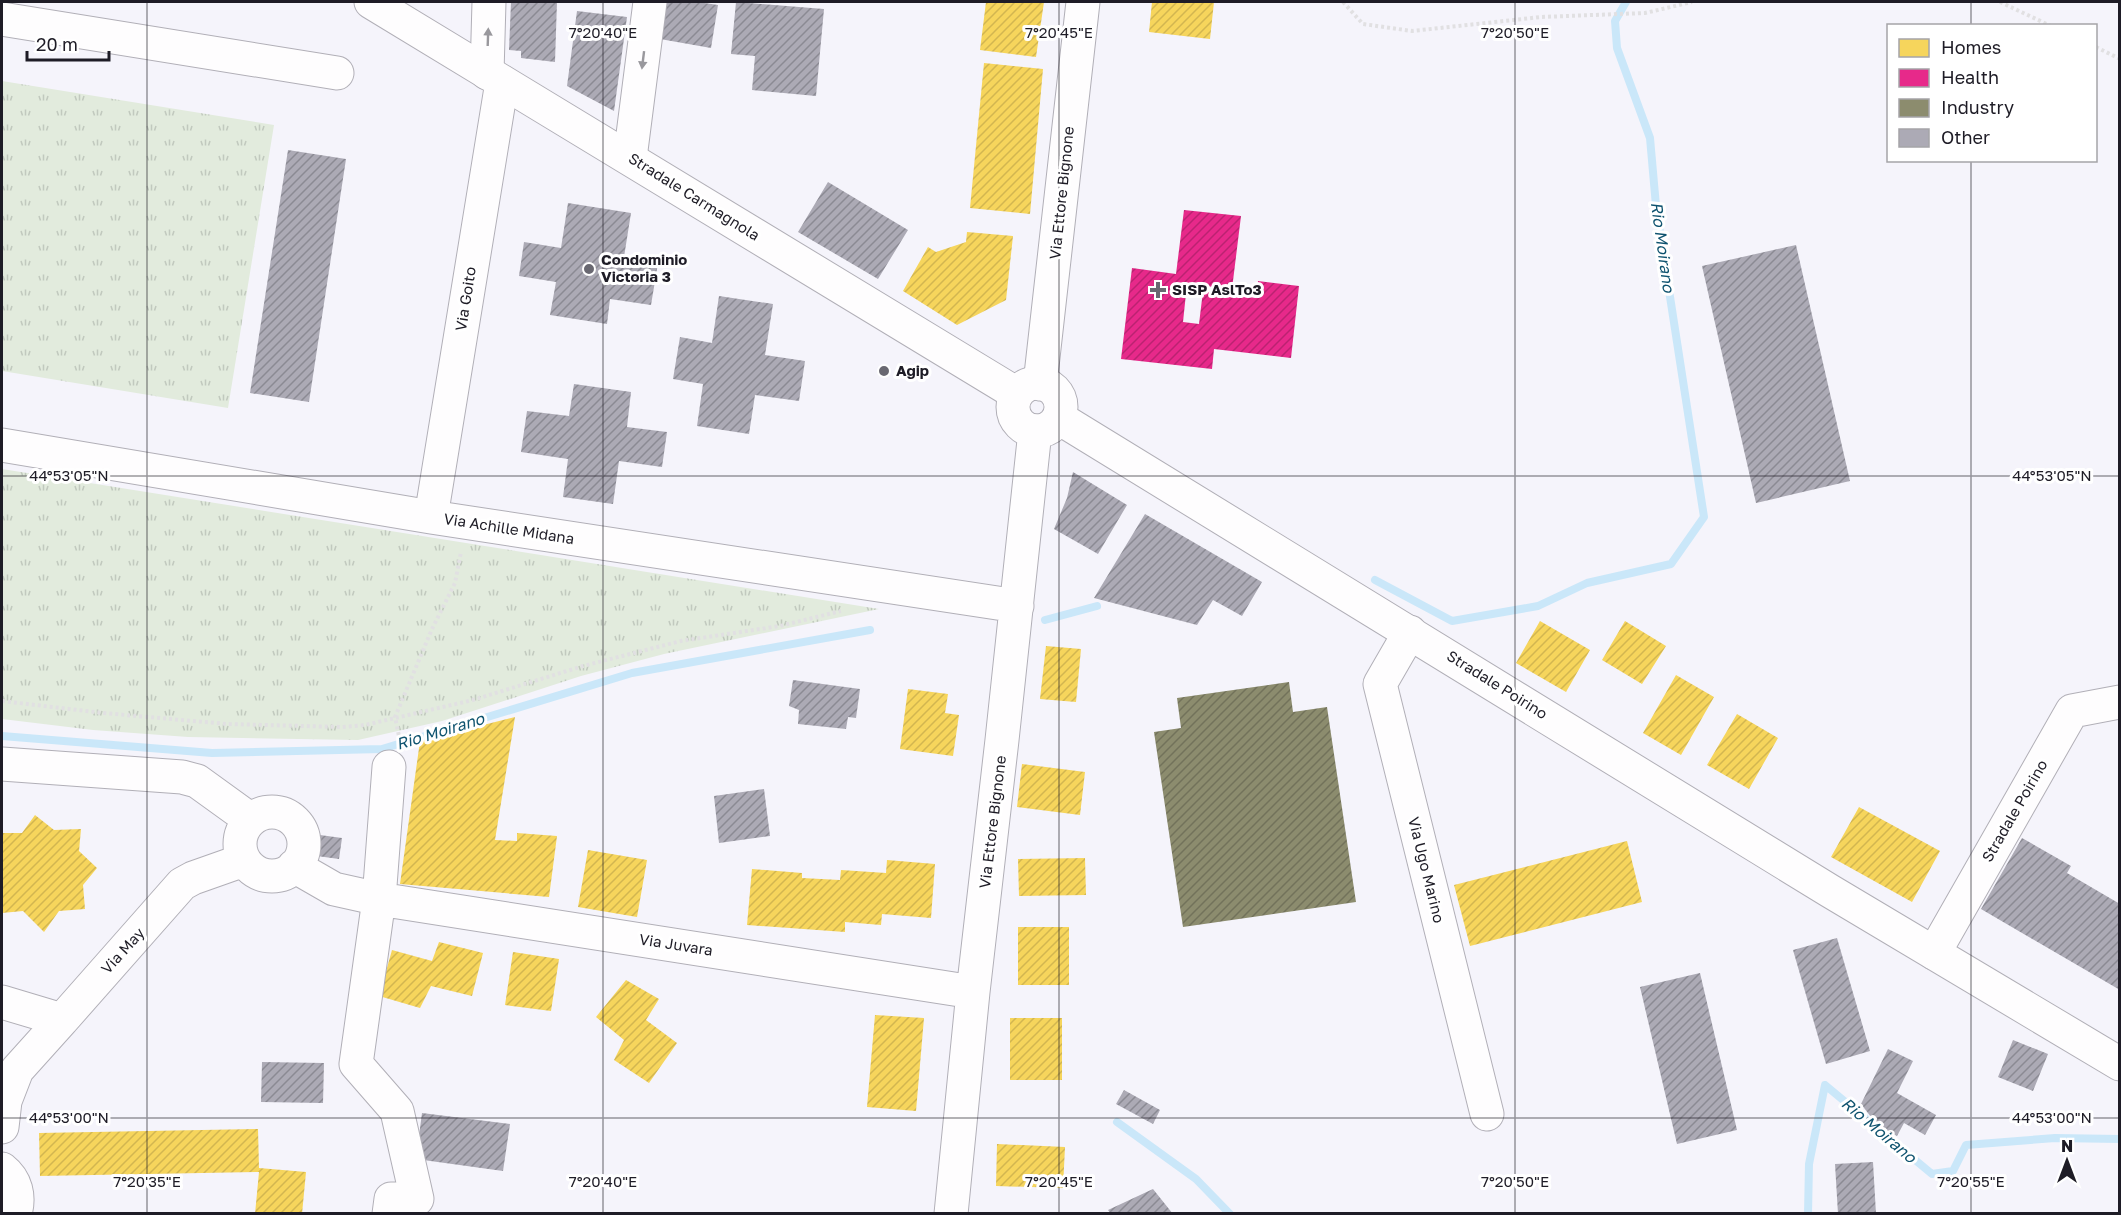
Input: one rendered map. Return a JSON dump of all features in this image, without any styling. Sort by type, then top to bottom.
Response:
[{"type":"street","name":"Stradale Carmagnola","points":[[371,2],[630,158],[1029,389]]},
{"type":"street","name":"Via Goito","points":[[431,517],[494,78],[489,2]]},
{"type":"street","points":[[630,158],[650,2]]},
{"type":"street","name":"Via Ettore Bignone","points":[[951,1214],[973,992],[1017,606],[1047,425],[1027,429],[1016,418],[1013,410],[1029,389],[1083,2]]},
{"type":"street","points":[[2,19],[337,73]]},
{"type":"street","name":"Stradale Poirino","points":[[1047,425],[1410,632],[1800,873],[2120,1064]]},
{"type":"street","name":"Via Achille Midana","points":[[2,445],[431,517],[1017,606]]},
{"type":"street","name":"Via Ugo Marino","points":[[1410,632],[1380,684],[1487,1114]]},
{"type":"street","name":"Stradale Poirino","points":[[1934,953],[2072,711],[2120,702]]},
{"type":"street","points":[[2,764],[183,777],[197,781],[251,820]]},
{"type":"street","points":[[389,767],[379,899],[356,1064],[397,1111],[403,1207]]},
{"type":"street","points":[[271,812],[291,819],[298,827],[303,836],[304,847],[301,858],[287,872],[268,876],[258,873],[244,860],[240,849],[240,839],[244,828],[251,820],[260,814],[271,812]]},
{"type":"street","name":"Via May","points":[[2,1127],[5,1101],[17,1070],[183,884],[193,878],[244,860]]},
{"type":"street","name":"Via Juvara","points":[[294,866],[334,889],[379,899],[973,992]]},
{"type":"street","points":[[2,1002],[62,1020]]},
{"type":"street","points":[[2,1164],[17,1191],[18,1204],[15,1214]]},
{"type":"path","points":[[1343,2],[1363,24],[1412,31],[1541,17],[1645,13],[1692,2]]},
{"type":"path","points":[[2000,2],[2047,24]]},
{"type":"path","points":[[2097,48],[2120,59]]},
{"type":"path","points":[[395,717],[432,629],[455,583],[466,522]]},
{"type":"path","points":[[2,701],[226,724],[342,727],[365,725],[473,700],[582,666],[681,641],[780,626],[854,608],[858,583]]},
{"type":"green space","points":[[2,81],[274,125],[228,408],[2,371]]},
{"type":"green space","points":[[2,469],[879,609],[664,654],[581,676],[442,721],[358,740],[188,737],[93,730],[2,719]]},
{"type":"building: Homes","points":[[986,2],[1044,2],[1036,57],[980,50]]},
{"type":"building: Homes","points":[[1152,2],[1214,2],[1210,39],[1149,32]]},
{"type":"building: Homes","points":[[984,63],[1043,69],[1030,214],[970,208]]},
{"type":"building: Homes","points":[[967,232],[1013,236],[1006,300],[957,325],[903,291],[928,247],[936,252],[966,242]]},
{"type":"building: Homes","points":[[1540,621],[1590,650],[1566,692],[1516,663]]},
{"type":"building: Homes","points":[[1625,621],[1666,646],[1642,684],[1602,660]]},
{"type":"building: Homes","points":[[1046,646],[1081,649],[1076,702],[1040,699]]},
{"type":"building: Homes","points":[[1676,675],[1714,697],[1681,755],[1643,733]]},
{"type":"building: Homes","points":[[908,689],[948,694],[945,713],[959,715],[953,756],[900,749]]},
{"type":"building: Homes","points":[[1737,714],[1778,738],[1749,789],[1707,765]]},
{"type":"building: Homes","points":[[515,717],[495,840],[517,841],[517,833],[557,836],[549,897],[400,884],[420,741]]},
{"type":"building: Homes","points":[[1022,764],[1085,772],[1080,815],[1017,807]]},
{"type":"building: Homes","points":[[1859,807],[1940,851],[1912,902],[1831,857]]},
{"type":"building: Homes","points":[[35,815],[54,830],[81,829],[79,851],[97,868],[83,885],[85,909],[59,911],[44,932],[23,911],[2,913],[2,833],[22,833]]},
{"type":"building: Homes","points":[[1627,841],[1642,902],[1470,946],[1454,885]]},
{"type":"building: Homes","points":[[588,850],[647,860],[637,917],[578,907]]},
{"type":"building: Homes","points":[[1085,858],[1086,895],[1019,896],[1018,859]]},
{"type":"building: Homes","points":[[887,860],[935,864],[931,918],[882,914],[881,925],[845,922],[845,932],[747,925],[752,869],[802,873],[802,878],[840,880],[841,870],[886,873]]},
{"type":"building: Homes","points":[[1018,927],[1069,927],[1069,985],[1018,985]]},
{"type":"building: Homes","points":[[439,942],[483,953],[472,996],[431,986],[420,1008],[379,996],[392,950],[432,961]]},
{"type":"building: Homes","points":[[513,952],[559,959],[551,1011],[505,1005]]},
{"type":"building: Homes","points":[[626,980],[659,999],[646,1020],[677,1043],[649,1083],[614,1060],[624,1040],[596,1017]]},
{"type":"building: Homes","points":[[875,1015],[924,1018],[916,1111],[867,1107]]},
{"type":"building: Homes","points":[[1010,1018],[1062,1018],[1062,1080],[1010,1080]]},
{"type":"building: Homes","points":[[258,1129],[259,1168],[306,1172],[302,1214],[255,1214],[259,1172],[40,1176],[39,1133]]},
{"type":"building: Homes","points":[[997,1144],[1065,1147],[1063,1188],[996,1186]]},
{"type":"building: Health","name":"SISP AslTo3","points":[[1184,210],[1241,216],[1232,289],[1187,284],[1183,322],[1199,324],[1203,291],[1256,298],[1258,281],[1299,286],[1291,358],[1214,349],[1212,369],[1121,359],[1132,268],[1176,274]]},
{"type":"building: Industry","points":[[1289,682],[1293,712],[1327,707],[1356,902],[1183,927],[1154,732],[1181,728],[1177,698]]},
{"type":"building: Other","points":[[511,2],[557,2],[555,62],[521,58],[521,51],[509,50]]},
{"type":"building: Other","points":[[666,2],[698,2],[718,5],[711,48],[660,39]]},
{"type":"building: Other","points":[[736,2],[824,9],[816,96],[752,90],[755,56],[731,54]]},
{"type":"building: Other","points":[[577,11],[627,17],[614,111],[567,86]]},
{"type":"building: Other","points":[[288,150],[346,159],[309,402],[250,393]]},
{"type":"building: Other","points":[[828,182],[908,230],[878,279],[798,232]]},
{"type":"building: Other","name":"Condominio Victoria 3","points":[[568,203],[631,213],[624,257],[658,263],[651,305],[610,299],[607,324],[550,315],[556,282],[519,276],[524,242],[561,248]]},
{"type":"building: Other","points":[[1796,245],[1850,481],[1756,503],[1702,266]]},
{"type":"building: Other","points":[[719,296],[773,304],[765,355],[805,361],[799,401],[755,395],[749,434],[697,426],[703,384],[673,379],[680,337],[712,343]]},
{"type":"building: Other","points":[[574,384],[631,392],[627,427],[667,432],[662,467],[619,461],[613,504],[563,497],[568,459],[521,452],[527,411],[569,416]]},
{"type":"building: Other","points":[[1073,472],[1127,505],[1098,554],[1054,529],[1067,498]]},
{"type":"building: Other","points":[[1145,514],[1262,582],[1242,616],[1213,600],[1197,625],[1094,598]]},
{"type":"building: Other","points":[[793,680],[860,689],[856,718],[848,717],[846,729],[798,724],[799,710],[789,706]]},
{"type":"building: Other","points":[[764,789],[770,836],[719,843],[714,796]]},
{"type":"building: Other","points":[[320,835],[342,838],[339,859],[317,856]]},
{"type":"building: Other","points":[[2022,838],[2071,866],[2067,873],[2120,904],[2120,990],[1981,909]]},
{"type":"building: Other","points":[[1837,938],[1870,1051],[1826,1064],[1793,950]]},
{"type":"building: Other","points":[[1700,973],[1737,1130],[1677,1144],[1640,987]]},
{"type":"building: Other","points":[[2013,1040],[2048,1054],[2033,1091],[1998,1077]]},
{"type":"building: Other","points":[[1888,1049],[1913,1061],[1897,1093],[1936,1115],[1925,1135],[1904,1123],[1897,1136],[1878,1126],[1861,1104]]},
{"type":"building: Other","points":[[262,1062],[324,1063],[323,1103],[261,1102]]},
{"type":"building: Other","points":[[1124,1090],[1160,1110],[1153,1124],[1116,1104]]},
{"type":"building: Other","points":[[422,1113],[510,1124],[503,1171],[416,1159]]},
{"type":"building: Other","points":[[1873,1162],[1876,1214],[1838,1214],[1835,1164]]},
{"type":"building: Other","points":[[1153,1189],[1173,1214],[1111,1214],[1108,1210]]},
{"type":"waterway","name":"Rio Moirano","points":[[1375,580],[1452,621],[1538,606],[1587,583],[1671,564],[1704,517],[1656,206],[1650,138],[1617,48],[1615,21],[1626,2]]},
{"type":"waterway","points":[[1045,620],[1097,606]]},
{"type":"waterway","name":"Rio Moirano","points":[[2,736],[212,753],[382,749],[632,673],[870,630]]},
{"type":"waterway","name":"Rio Moirano","points":[[1808,1214],[1809,1164],[1825,1085],[1932,1174],[1953,1171],[1966,1145],[2055,1138],[2120,1139]]},
{"type":"waterway","points":[[1117,1122],[1196,1179],[1230,1214]]},
{"type":"place","name":"Condominio Victoria 3","points":[[589,269]]},
{"type":"place","name":"SISP AslTo3","points":[[1158,290]]},
{"type":"place","name":"Agip","points":[[884,371]]}]
